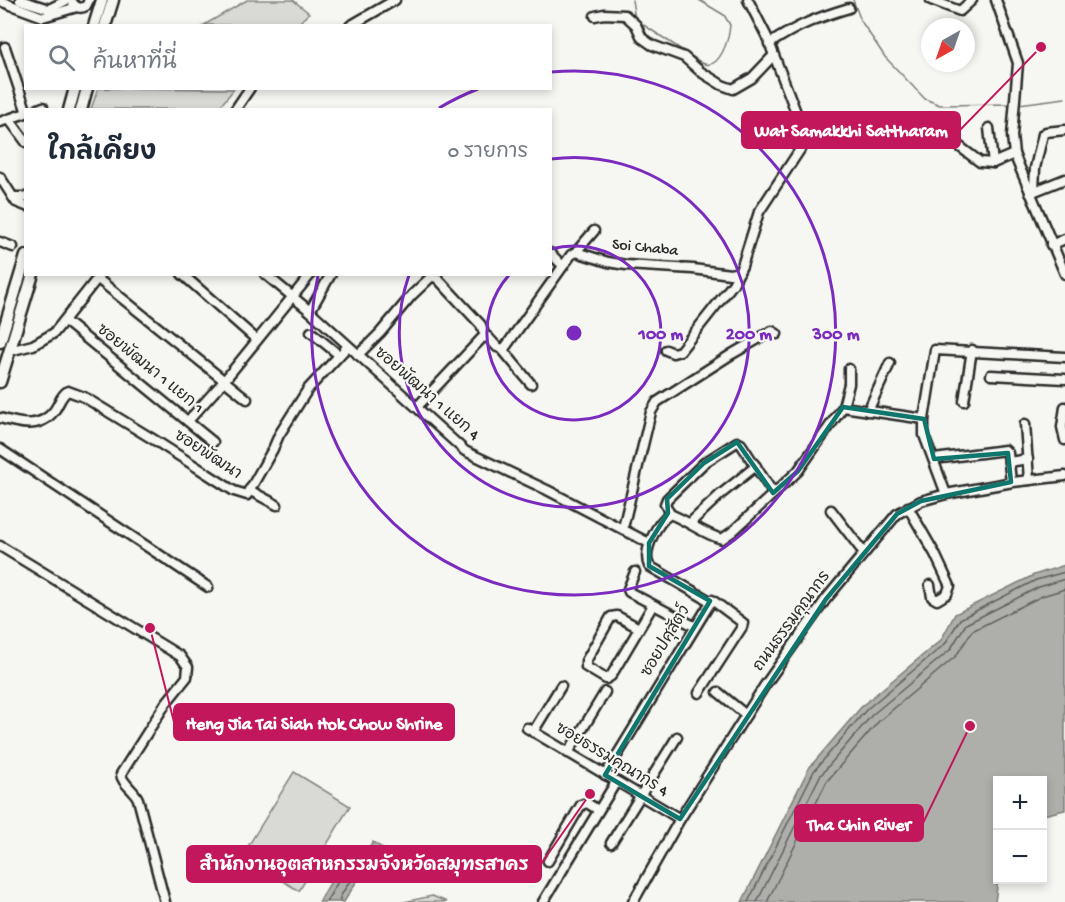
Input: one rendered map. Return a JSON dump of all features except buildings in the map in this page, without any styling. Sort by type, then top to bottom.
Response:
[{"type":"main road","points":[[95,24],[102,0]]},
{"type":"main road","points":[[106,24],[113,0]]},
{"type":"main road","points":[[70,108],[74,90]]},
{"type":"main road","points":[[82,108],[86,90]]},
{"type":"main road","points":[[0,342],[24,263]]},
{"type":"main road","points":[[0,382],[32,276]]},
{"type":"street","points":[[20,0],[49,9],[67,0]]},
{"type":"street","points":[[0,1],[43,17],[76,5],[86,6],[89,0]]},
{"type":"street","points":[[353,24],[395,0]]},
{"type":"street","points":[[666,350],[680,351],[733,284],[759,212],[801,148],[799,120],[769,44],[748,0]]},
{"type":"street","points":[[931,0],[960,12],[972,0]]},
{"type":"street","points":[[996,0],[1018,63],[1013,116],[1014,154],[1065,274]]},
{"type":"street","points":[[76,5],[98,14]]},
{"type":"street","points":[[769,44],[794,28],[818,17],[849,8]]},
{"type":"street","points":[[595,16],[624,15],[636,25],[642,38],[652,45],[684,57],[701,72],[733,89],[752,78],[773,56]]},
{"type":"street","points":[[5,47],[25,108]]},
{"type":"street","points":[[237,108],[249,90]]},
{"type":"street","points":[[24,112],[4,120],[24,140]]},
{"type":"street","points":[[931,124],[980,162],[993,163],[1014,154]]},
{"type":"street","points":[[989,128],[993,163]]},
{"type":"street","points":[[1032,192],[1043,134],[1065,130]]},
{"type":"street","points":[[0,177],[16,202],[24,205]]},
{"type":"street","points":[[1032,192],[1065,179]]},
{"type":"street","points":[[13,197],[24,197]]},
{"type":"street","points":[[502,350],[563,266],[594,231]]},
{"type":"street","points":[[1051,244],[1065,239]]},
{"type":"street","points":[[0,242],[12,247]]},
{"type":"street","name":"Soi Chaba","points":[[576,252],[626,265],[738,273]]},
{"type":"street","points":[[552,255],[563,266]]},
{"type":"street","points":[[184,276],[257,340]]},
{"type":"street","name":"ซอยพัฒนา 1 แยก 4","points":[[267,276],[472,455],[623,528],[649,543]]},
{"type":"street","points":[[188,422],[309,276]]},
{"type":"street","points":[[310,311],[330,276]]},
{"type":"street","points":[[358,355],[432,276],[438,279],[481,324],[485,336],[502,350],[531,384]]},
{"type":"street","points":[[9,351],[43,340],[65,321],[99,277],[247,399]]},
{"type":"street","name":"ซอยพัฒนา 1 แยก 1","points":[[65,321],[213,442]]},
{"type":"street","points":[[623,528],[651,412],[657,402],[772,331],[777,334]]},
{"type":"street","points":[[311,332],[339,355]]},
{"type":"street","points":[[417,407],[485,336]]},
{"type":"street","name":"ซอยพัฒนา","points":[[0,418],[32,425],[45,419],[56,410],[61,396],[68,391],[84,397],[234,491],[247,495],[279,435],[308,389],[348,346]]},
{"type":"street","points":[[946,495],[924,435],[924,419],[935,350],[972,350],[1065,357]]},
{"type":"street","points":[[964,401],[972,350]]},
{"type":"street","points":[[868,411],[890,363]]},
{"type":"street","points":[[773,493],[741,444],[734,443],[704,463],[667,499],[665,504],[670,514],[722,539],[732,532],[798,471],[843,407],[849,384],[849,369]]},
{"type":"street","points":[[991,375],[1065,379]]},
{"type":"street","points":[[843,407],[924,419]]},
{"type":"street","points":[[1065,407],[1062,427],[1065,440]]},
{"type":"street","points":[[1025,424],[1029,480]]},
{"type":"street","points":[[0,449],[208,587]]},
{"type":"street","points":[[934,459],[1005,450],[1008,453],[1011,482]]},
{"type":"street","points":[[1009,462],[1028,459]]},
{"type":"street","points":[[690,523],[756,466]]},
{"type":"street","name":"ถนนธรรมคุณากร","points":[[633,902],[680,819],[746,715],[826,599],[897,514],[921,501],[946,495],[1011,482],[1065,476]]},
{"type":"street","points":[[249,490],[278,505]]},
{"type":"street","points":[[908,507],[950,586],[947,594],[938,600],[932,597],[930,585]]},
{"type":"street","points":[[831,510],[864,553]]},
{"type":"street","points":[[670,514],[665,517],[649,543],[646,555],[648,566],[710,601]]},
{"type":"street","points":[[0,546],[180,657],[188,667],[187,677],[166,703],[121,774],[138,799],[165,902]]},
{"type":"street","points":[[635,572],[628,589],[629,592],[694,626]]},
{"type":"street","name":"ซอยปศุสัตว์","points":[[605,775],[694,626],[710,601],[715,601],[743,623],[699,693]]},
{"type":"street","points":[[639,628],[617,616],[611,617],[586,661],[586,667],[606,679],[609,678],[639,628],[652,605]]},
{"type":"street","name":"ซอยธรรมคุณากร 4","points":[[561,686],[530,730],[680,819]]},
{"type":"street","points":[[568,753],[605,692]]},
{"type":"street","points":[[718,692],[746,715]]},
{"type":"street","points":[[611,843],[676,737]]},
{"type":"street","points":[[543,902],[616,782]]},
{"type":"street","points":[[548,861],[580,805],[587,803],[598,810]]},
{"type":"highlighted area","points":[[843,407],[924,419],[934,459],[1008,453],[1011,482],[921,501],[897,514],[826,599],[680,819],[605,775],[710,601],[649,566],[649,543],[668,513],[667,499],[704,463],[737,442],[773,493],[798,471]]},
{"type":"shaded area","points":[[247,0],[293,0],[309,13],[298,24],[206,24]]},
{"type":"shaded area","points":[[97,90],[233,90],[219,108],[91,108]]},
{"type":"shaded area","points":[[294,772],[350,806],[299,891],[242,856]]},
{"type":"shaded area","points":[[432,896],[447,902],[404,902]]},
{"type":"water","points":[[1065,565],[1065,810],[1047,814],[1047,776],[993,776],[993,884],[997,884],[995,902],[742,902],[809,768],[863,705],[941,640],[955,614],[1034,575]]},
{"type":"water","points":[[373,842],[382,848],[371,866],[361,861]]},
{"type":"water","points":[[341,864],[360,876],[344,902],[319,902]]},
{"type":"waterway","points":[[632,0],[635,19]]},
{"type":"waterway","points":[[639,22],[702,63],[714,63],[719,58],[728,38],[730,25],[724,15],[699,0]]},
{"type":"waterway","points":[[853,0],[861,21],[885,57],[925,99],[940,105],[1012,104]]},
{"type":"waterway","points":[[1019,104],[1065,98]]},
{"type":"place","name":"Wat Samakkhi Sattharam","points":[[1041,47]]},
{"type":"place","name":"Heng Jia Tai Siah Hok Chow Shrine","points":[[150,628]]},
{"type":"place","name":"Tha Chin River","points":[[970,726]]},
{"type":"place","name":"สำนักงานอุตสาหกรรมจังหวัดสมุทรสาคร","points":[[590,794]]}]
